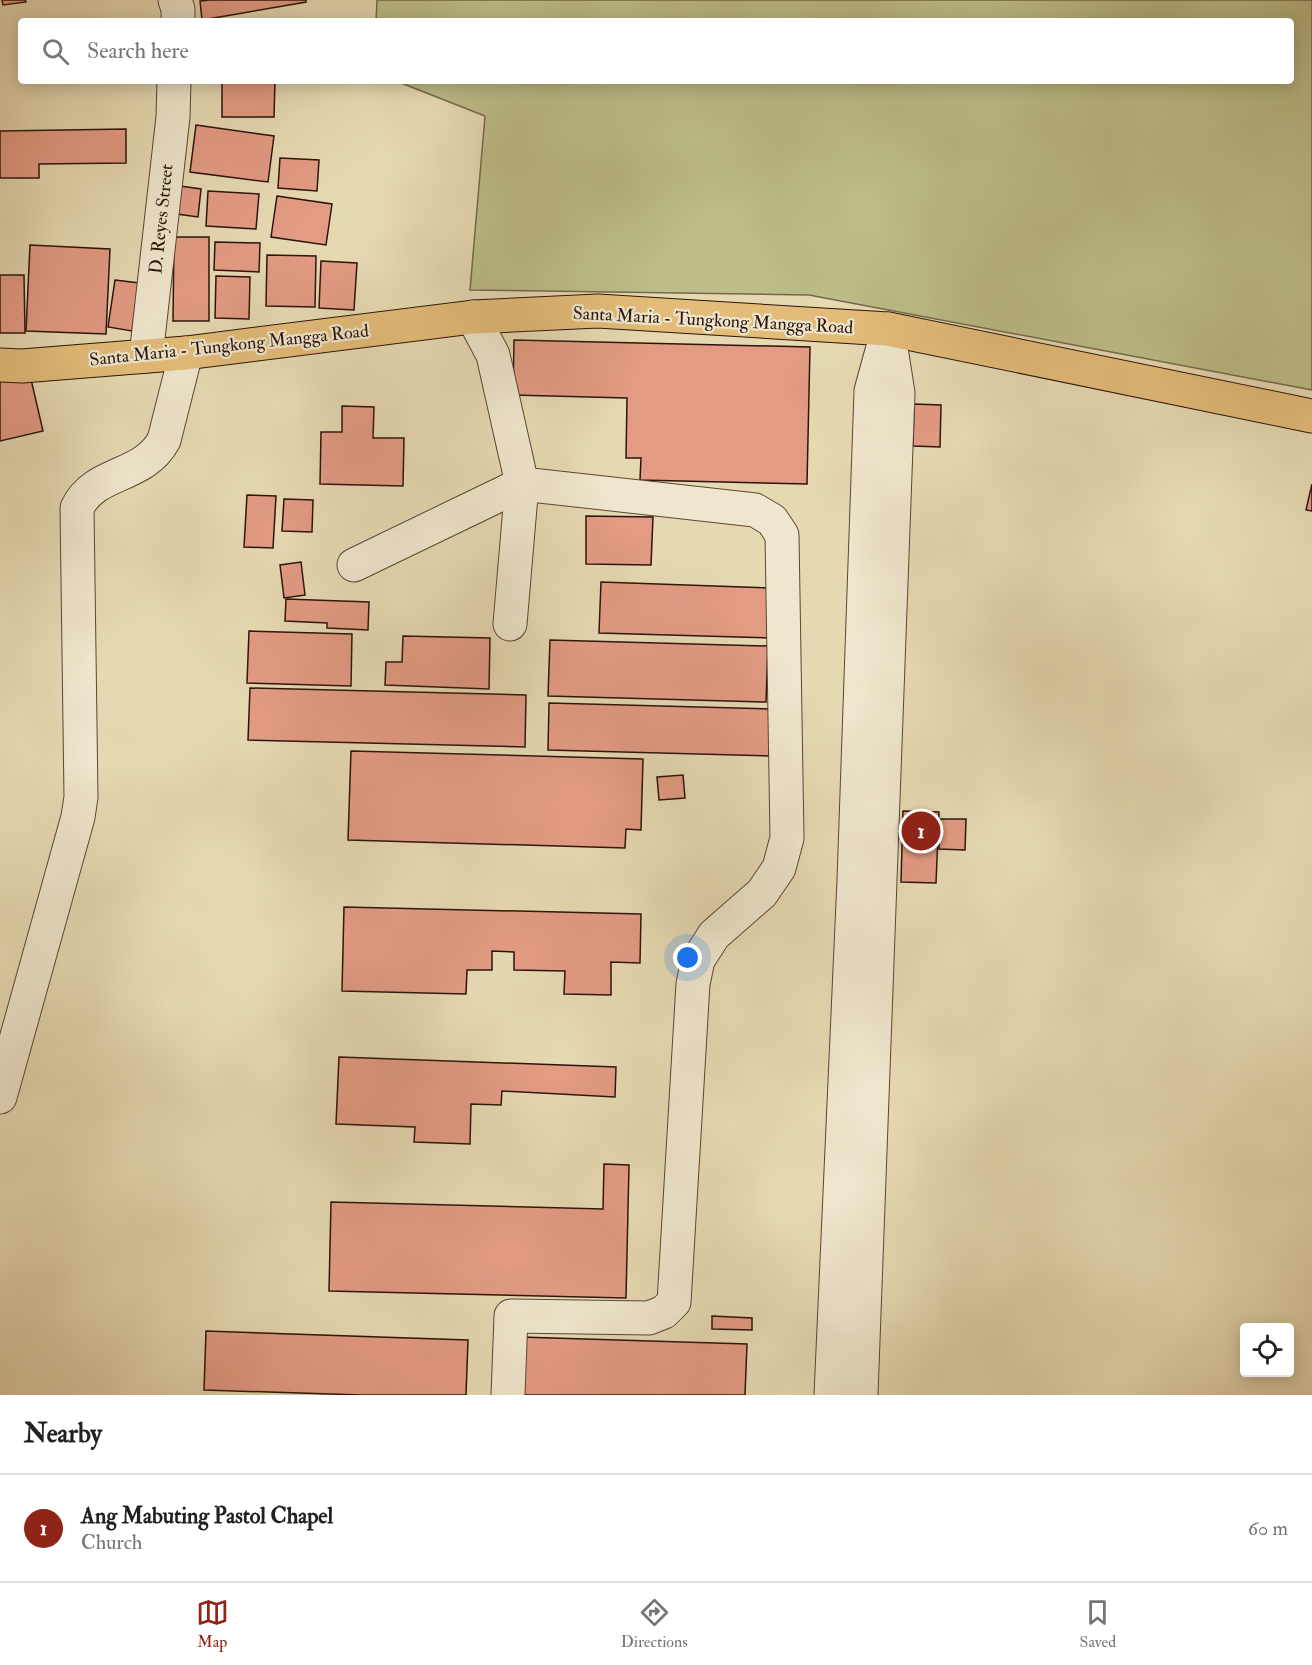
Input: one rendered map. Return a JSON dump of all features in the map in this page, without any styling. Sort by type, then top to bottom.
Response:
[{"type":"main road","name":"Santa Maria - Tungkong Mangga Road","points":[[0,366],[186,353],[472,317],[598,311],[888,329],[1312,416]]},
{"type":"street","points":[[175,0],[178,18]]},
{"type":"street","name":"D. Reyes Street","points":[[146,356],[173,117],[174,84]]},
{"type":"street","points":[[472,317],[493,355],[522,484],[510,624]]},
{"type":"street","points":[[831,1395],[854,880],[871,391],[888,329]]},
{"type":"street","points":[[861,1395],[898,393],[888,329]]},
{"type":"street","points":[[0,1097],[78,817],[81,797],[77,508],[82,498],[92,488],[147,462],[158,452],[164,440],[186,353]]},
{"type":"street","points":[[354,565],[522,484],[755,510],[772,520],[782,535],[787,838],[779,868],[762,893],[714,935],[698,960],[693,984],[674,1302],[664,1312],[649,1318],[511,1316],[508,1395]]},
{"type":"green space","points":[[377,0],[1312,0],[1312,390],[809,295],[470,290],[485,116],[404,84],[1294,84],[1294,18],[376,18]]},
{"type":"building","points":[[2,0],[25,0],[26,2],[3,5]]},
{"type":"building","points":[[306,0],[306,2],[202,18],[200,1]]},
{"type":"building","points":[[222,84],[275,84],[274,117],[222,117]]},
{"type":"building","points":[[196,125],[274,136],[268,182],[190,172]]},
{"type":"building","points":[[126,129],[126,163],[39,164],[39,178],[0,178],[0,131]]},
{"type":"building","points":[[280,158],[319,160],[317,191],[278,188]]},
{"type":"building","points":[[180,186],[201,189],[198,217],[177,214]]},
{"type":"building","points":[[208,191],[259,194],[256,229],[206,226]]},
{"type":"building","points":[[277,196],[332,204],[326,245],[271,237]]},
{"type":"building","points":[[174,237],[209,237],[209,321],[173,321]]},
{"type":"building","points":[[215,242],[260,243],[259,272],[214,270]]},
{"type":"building","points":[[30,245],[110,249],[106,334],[26,331]]},
{"type":"building","points":[[267,255],[316,256],[315,307],[266,306]]},
{"type":"building","points":[[321,261],[357,263],[354,310],[319,308]]},
{"type":"building","points":[[0,275],[24,275],[25,333],[0,333]]},
{"type":"building","points":[[216,276],[250,277],[249,319],[215,318]]},
{"type":"building","points":[[115,280],[139,283],[132,331],[108,327]]},
{"type":"building","points":[[514,340],[810,347],[807,484],[640,480],[641,458],[626,458],[627,398],[513,395]]},
{"type":"building","points":[[30,375],[43,431],[0,441],[0,381]]},
{"type":"building","points":[[914,404],[941,405],[940,447],[913,446]]},
{"type":"building","points":[[342,406],[374,407],[373,438],[404,438],[403,486],[320,484],[321,432],[342,432]]},
{"type":"building","points":[[1312,484],[1312,511],[1306,510]]},
{"type":"building","points":[[247,495],[276,496],[273,548],[244,547]]},
{"type":"building","points":[[284,499],[313,500],[312,532],[282,531]]},
{"type":"building","points":[[586,516],[653,517],[651,565],[586,564]]},
{"type":"building","points":[[301,562],[305,595],[284,598],[280,565]]},
{"type":"building","points":[[601,582],[771,588],[770,638],[599,633]]},
{"type":"building","points":[[286,599],[369,602],[368,630],[327,628],[327,623],[285,621]]},
{"type":"building","points":[[249,631],[352,634],[351,686],[247,683]]},
{"type":"building","points":[[403,636],[490,638],[489,689],[385,685],[386,662],[402,662]]},
{"type":"building","points":[[550,640],[768,646],[766,702],[548,696]]},
{"type":"building","points":[[250,688],[526,695],[525,747],[248,740]]},
{"type":"building","points":[[549,703],[770,709],[769,756],[548,750]]},
{"type":"building","points":[[351,751],[643,759],[641,830],[626,829],[625,848],[348,840]]},
{"type":"building","points":[[683,775],[685,798],[659,800],[657,777]]},
{"type":"building","points":[[903,811],[939,812],[936,883],[901,882]]},
{"type":"building","points":[[940,819],[966,819],[965,850],[939,849]]},
{"type":"building","points":[[344,907],[641,914],[640,963],[611,962],[611,995],[564,994],[565,971],[514,970],[514,952],[492,951],[492,970],[467,970],[466,994],[342,991]]},
{"type":"building","points":[[339,1057],[616,1067],[615,1097],[502,1091],[501,1105],[471,1104],[470,1144],[414,1142],[415,1127],[336,1124]]},
{"type":"building","points":[[604,1164],[629,1165],[626,1298],[329,1291],[331,1202],[603,1209]]},
{"type":"building","points":[[712,1316],[752,1318],[752,1330],[712,1329]]},
{"type":"building","points":[[206,1331],[468,1340],[466,1395],[360,1395],[204,1390]]},
{"type":"building","points":[[520,1337],[747,1344],[745,1395],[518,1395]]},
{"type":"place","name":"Ang Mabuting Pastol Chapel","points":[[921,831]]}]
